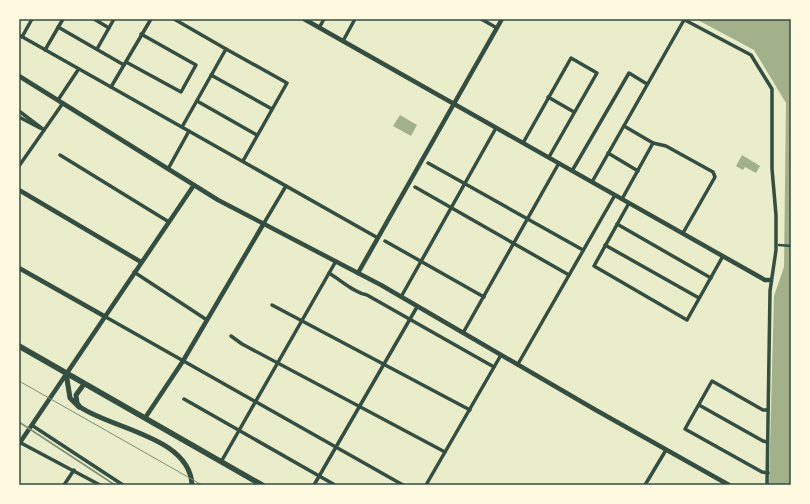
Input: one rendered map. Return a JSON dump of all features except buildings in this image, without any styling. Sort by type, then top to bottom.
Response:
[{"type":"highway","points":[[19,346],[262,485]]},
{"type":"main road","points":[[66,373],[70,398],[75,405],[162,444],[172,450],[185,463],[190,473],[192,485]]},
{"type":"main road","points":[[84,384],[76,394],[78,403],[84,409]]},
{"type":"street","points":[[32,19],[20,36],[378,238]]},
{"type":"street","points":[[45,50],[63,19]]},
{"type":"street","points":[[94,19],[109,28]]},
{"type":"street","points":[[97,49],[114,19]]},
{"type":"street","points":[[111,87],[151,19]]},
{"type":"street","points":[[174,19],[287,83],[243,161]]},
{"type":"street","points":[[304,19],[765,280],[770,280]]},
{"type":"street","points":[[319,28],[324,19]]},
{"type":"street","points":[[343,41],[355,19]]},
{"type":"street","points":[[481,19],[497,28]]},
{"type":"street","points":[[358,273],[502,19]]},
{"type":"street","points":[[592,182],[683,19],[750,55],[772,89],[772,169],[776,215],[776,250],[775,266],[770,280],[767,485]]},
{"type":"street","points":[[58,27],[97,49],[181,92],[196,65],[142,34]]},
{"type":"street","points":[[182,127],[226,49]]},
{"type":"street","points":[[523,142],[571,58],[578,62],[597,73],[549,157]]},
{"type":"street","points":[[58,100],[78,70]]},
{"type":"street","points":[[572,171],[628,73],[647,84]]},
{"type":"street","points":[[211,75],[272,109]]},
{"type":"street","points":[[19,76],[253,220],[264,223],[358,273],[729,485]]},
{"type":"street","points":[[548,98],[574,112]]},
{"type":"street","points":[[197,101],[258,135]]},
{"type":"street","points":[[19,166],[63,103]]},
{"type":"street","points":[[19,111],[44,130]]},
{"type":"street","points":[[23,114],[20,119],[44,130]]},
{"type":"street","points":[[624,126],[653,143],[666,146],[713,172],[715,177],[683,233]]},
{"type":"street","points":[[401,297],[496,128]]},
{"type":"street","points":[[168,169],[190,131]]},
{"type":"street","points":[[622,199],[653,143]]},
{"type":"street","points":[[608,153],[638,171]]},
{"type":"street","points":[[60,155],[169,222]]},
{"type":"street","points":[[428,163],[583,250]]},
{"type":"street","points":[[463,333],[559,164]]},
{"type":"street","points":[[100,485],[20,442],[33,426],[104,316],[194,185]]},
{"type":"street","points":[[145,418],[183,361],[286,186]]},
{"type":"street","points":[[415,187],[569,275]]},
{"type":"street","points":[[19,190],[141,262]]},
{"type":"street","points":[[518,364],[615,194]]},
{"type":"street","points":[[629,203],[594,266],[687,320],[723,256]]},
{"type":"street","points":[[617,224],[711,278]]},
{"type":"street","points":[[385,241],[484,297]]},
{"type":"street","points":[[605,245],[699,298]]},
{"type":"street","points":[[779,245],[791,246]]},
{"type":"street","points":[[221,462],[336,261]]},
{"type":"street","points":[[19,268],[403,485]]},
{"type":"street","points":[[134,272],[207,320]]},
{"type":"street","points":[[328,273],[344,282],[352,289],[367,295],[494,367]]},
{"type":"street","points":[[272,305],[470,410]]},
{"type":"street","points":[[314,485],[417,307]]},
{"type":"street","points":[[231,336],[445,452]]},
{"type":"street","points":[[426,485],[501,354]]},
{"type":"street","points":[[768,410],[763,410],[712,381],[685,429],[762,472],[768,473]]},
{"type":"street","points":[[184,399],[335,485]]},
{"type":"street","points":[[699,405],[767,442]]},
{"type":"street","points":[[33,426],[123,485]]},
{"type":"street","points":[[646,485],[666,450]]},
{"type":"street","points":[[64,485],[74,470]]},
{"type":"shaded area","points":[[696,19],[791,19],[791,485],[769,485],[774,296],[784,267],[786,103],[754,50]]},
{"type":"shaded area","points":[[400,115],[417,125],[411,136],[393,126]]},
{"type":"shaded area","points":[[742,155],[760,166],[756,173],[745,167],[743,170],[736,166]]},
{"type":"tram line","points":[[19,381],[202,485]]},
{"type":"railway","points":[[19,422],[115,485]]}]
